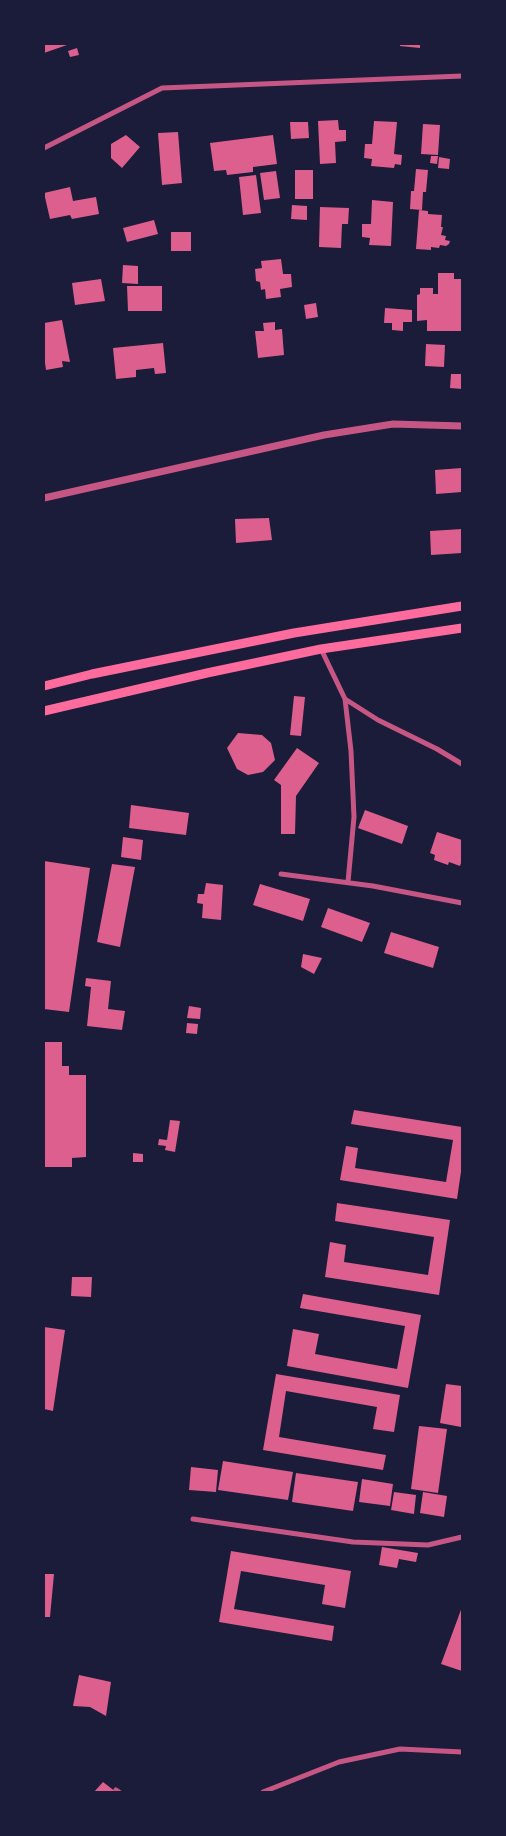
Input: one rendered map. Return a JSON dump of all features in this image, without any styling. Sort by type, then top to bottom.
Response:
[{"type":"main road","points":[[44,686],[92,674],[285,635],[462,606]]},
{"type":"main road","points":[[44,711],[321,649],[462,628]]},
{"type":"street","points":[[44,148],[162,88],[462,76]]},
{"type":"street","points":[[44,498],[324,435],[393,424],[462,426]]},
{"type":"street","points":[[321,649],[345,699],[351,751],[354,817],[348,882]]},
{"type":"street","points":[[345,699],[378,720],[438,749],[462,764]]},
{"type":"street","points":[[281,874],[373,886],[462,903]]},
{"type":"street","points":[[193,1519],[354,1542],[428,1545],[462,1537]]},
{"type":"street","points":[[263,1792],[339,1762],[400,1750],[462,1752]]},
{"type":"building","points":[[44,44],[66,44],[67,45],[44,53]]},
{"type":"building","points":[[400,44],[420,44],[420,48],[400,46]]},
{"type":"building","points":[[77,48],[79,55],[70,57],[68,51]]},
{"type":"building","points":[[338,120],[339,130],[346,130],[346,141],[335,142],[336,163],[320,164],[318,121]]},
{"type":"building","points":[[374,121],[397,122],[394,154],[402,155],[401,165],[395,164],[394,168],[371,166],[372,159],[364,158],[365,144],[372,144]]},
{"type":"building","points":[[290,122],[308,122],[309,138],[291,139]]},
{"type":"building","points":[[423,124],[440,125],[438,155],[421,154]]},
{"type":"building","points":[[178,132],[182,183],[162,185],[158,133]]},
{"type":"building","points":[[126,135],[140,147],[122,168],[111,158],[111,144]]},
{"type":"building","points":[[273,135],[277,164],[253,167],[253,172],[227,175],[226,170],[214,171],[210,143]]},
{"type":"building","points":[[431,156],[438,156],[437,164],[430,163]]},
{"type":"building","points":[[439,157],[450,159],[449,169],[438,168]]},
{"type":"building","points":[[416,169],[428,170],[426,192],[423,192],[422,210],[410,209],[411,191],[414,191]]},
{"type":"building","points":[[295,170],[313,170],[313,199],[295,199]]},
{"type":"building","points":[[276,171],[280,198],[264,200],[260,173]]},
{"type":"building","points":[[256,175],[261,213],[243,215],[239,177]]},
{"type":"building","points":[[70,187],[73,201],[96,197],[99,214],[72,219],[70,215],[50,219],[44,193]]},
{"type":"building","points":[[372,200],[393,202],[391,246],[369,245],[370,238],[362,237],[362,224],[371,224]]},
{"type":"building","points":[[292,205],[307,206],[307,220],[291,219]]},
{"type":"building","points":[[320,207],[349,208],[348,224],[342,224],[341,248],[319,247]]},
{"type":"building","points":[[419,210],[428,211],[428,214],[442,215],[441,227],[443,227],[441,235],[446,236],[445,240],[450,241],[449,244],[446,246],[440,245],[439,248],[431,247],[431,250],[416,249]]},
{"type":"building","points":[[154,220],[158,234],[127,242],[123,228]]},
{"type":"building","points":[[171,232],[191,232],[191,251],[171,251]]},
{"type":"building","points":[[281,259],[283,274],[291,274],[292,287],[280,289],[281,297],[266,299],[265,289],[261,290],[260,282],[256,281],[255,269],[262,268],[261,261]]},
{"type":"building","points":[[123,265],[138,266],[138,284],[122,283]]},
{"type":"building","points":[[438,273],[454,273],[454,279],[462,279],[462,331],[427,331],[427,320],[417,321],[417,295],[420,294],[420,288],[433,288],[433,294],[438,294]]},
{"type":"building","points":[[101,279],[105,301],[75,305],[72,283]]},
{"type":"building","points":[[127,286],[162,286],[162,311],[128,311]]},
{"type":"building","points":[[316,303],[318,317],[306,319],[304,305]]},
{"type":"building","points":[[385,308],[412,310],[412,322],[403,322],[403,331],[392,330],[392,323],[384,323]]},
{"type":"building","points":[[62,320],[70,362],[62,361],[63,367],[46,370],[44,363],[44,323]]},
{"type":"building","points":[[275,322],[275,330],[282,329],[284,355],[258,358],[255,331],[264,331],[263,323]]},
{"type":"building","points":[[163,343],[166,373],[155,374],[154,368],[136,370],[136,377],[116,379],[113,348]]},
{"type":"building","points":[[426,344],[445,345],[444,367],[425,366]]},
{"type":"building","points":[[451,374],[462,374],[462,389],[450,388]]},
{"type":"building","points":[[462,468],[462,492],[436,494],[435,470]]},
{"type":"building","points":[[269,518],[272,540],[236,543],[235,519]]},
{"type":"building","points":[[462,529],[462,553],[431,555],[430,531]]},
{"type":"building","points":[[294,696],[305,697],[301,736],[290,735]]},
{"type":"building","points":[[238,733],[262,735],[271,743],[275,760],[263,772],[248,775],[237,769],[227,748]]},
{"type":"building","points":[[297,748],[319,763],[296,796],[295,834],[281,834],[281,785],[274,780]]},
{"type":"building","points":[[131,805],[189,813],[186,835],[129,828]]},
{"type":"building","points":[[365,810],[408,826],[402,844],[358,828]]},
{"type":"building","points":[[437,832],[462,840],[462,860],[460,866],[449,862],[448,865],[434,860],[435,855],[430,853]]},
{"type":"building","points":[[123,837],[143,840],[141,860],[121,857]]},
{"type":"building","points":[[44,861],[90,868],[69,1012],[44,1009]]},
{"type":"building","points":[[112,864],[135,867],[120,947],[97,942]]},
{"type":"building","points":[[206,883],[223,885],[221,920],[202,918],[203,904],[197,903],[198,894],[204,894]]},
{"type":"building","points":[[260,884],[310,899],[303,921],[253,905]]},
{"type":"building","points":[[328,908],[370,923],[362,942],[321,927]]},
{"type":"building","points":[[391,932],[439,947],[433,968],[384,953]]},
{"type":"building","points":[[303,954],[322,958],[314,974],[301,967]]},
{"type":"building","points":[[86,978],[111,981],[108,1009],[125,1011],[122,1030],[87,1026],[91,987],[85,986]]},
{"type":"building","points":[[189,1006],[201,1008],[200,1019],[187,1018]]},
{"type":"building","points":[[187,1023],[198,1024],[197,1034],[186,1033]]},
{"type":"building","points":[[45,1042],[62,1042],[62,1066],[69,1066],[69,1075],[86,1075],[86,1157],[72,1158],[72,1167],[44,1167]]},
{"type":"building","points":[[354,1110],[462,1127],[462,1165],[457,1199],[340,1180],[346,1146],[358,1148],[355,1168],[446,1182],[453,1140],[351,1124]]},
{"type":"building","points":[[170,1120],[180,1121],[175,1152],[165,1150],[166,1146],[158,1145],[159,1139],[167,1140]]},
{"type":"building","points":[[133,1153],[143,1154],[143,1162],[133,1162]]},
{"type":"building","points":[[337,1203],[450,1220],[439,1295],[325,1277],[330,1242],[346,1245],[344,1262],[428,1275],[434,1237],[335,1221]]},
{"type":"building","points":[[72,1277],[92,1277],[91,1297],[71,1296]]},
{"type":"building","points":[[303,1294],[421,1315],[408,1388],[287,1366],[293,1329],[319,1334],[315,1354],[397,1369],[405,1326],[300,1308]]},
{"type":"building","points":[[44,1327],[65,1330],[53,1411],[44,1409]]},
{"type":"building","points":[[276,1374],[400,1395],[394,1432],[373,1429],[377,1407],[286,1391],[279,1437],[386,1455],[383,1470],[263,1450]]},
{"type":"building","points":[[446,1384],[462,1386],[461,1427],[440,1423]]},
{"type":"building","points":[[419,1426],[447,1429],[438,1493],[411,1489]]},
{"type":"building","points":[[223,1461],[293,1472],[288,1500],[218,1490]]},
{"type":"building","points":[[191,1467],[218,1470],[216,1492],[189,1490]]},
{"type":"building","points":[[296,1473],[358,1482],[353,1511],[292,1502]]},
{"type":"building","points":[[362,1479],[393,1484],[390,1506],[359,1502]]},
{"type":"building","points":[[394,1492],[416,1495],[414,1514],[391,1510]]},
{"type":"building","points":[[423,1492],[447,1496],[444,1517],[420,1513]]},
{"type":"building","points":[[382,1547],[418,1553],[416,1562],[399,1559],[397,1568],[379,1565]]},
{"type":"building","points":[[231,1551],[351,1571],[345,1608],[322,1604],[325,1585],[241,1571],[234,1609],[334,1626],[332,1641],[219,1622]]},
{"type":"building","points":[[44,1574],[54,1574],[50,1617],[44,1617]]},
{"type":"building","points":[[462,1607],[462,1671],[441,1664]]},
{"type":"building","points":[[79,1675],[111,1682],[106,1716],[90,1707],[73,1706]]},
{"type":"building","points":[[103,1782],[116,1792],[94,1792]]}]
